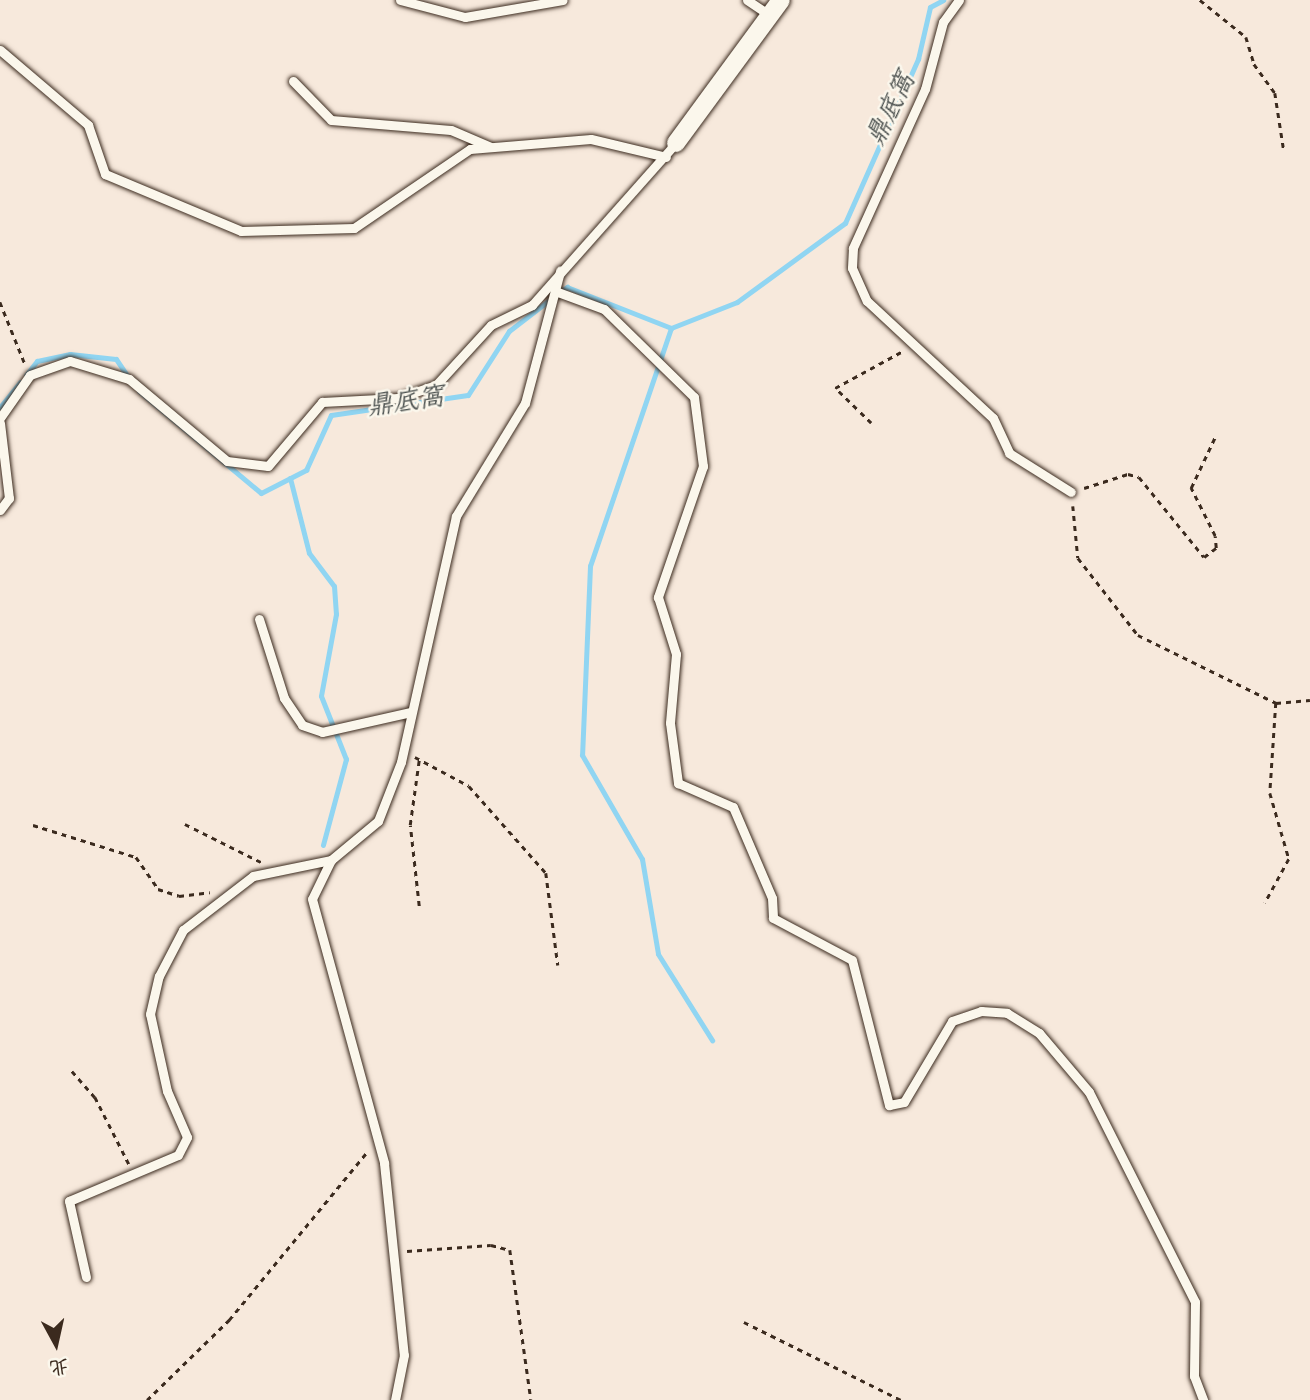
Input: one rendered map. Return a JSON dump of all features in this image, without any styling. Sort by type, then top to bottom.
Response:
[{"type":"street","points":[[671,150],[781,0]]},
{"type":"lane","points":[[400,0],[465,17],[563,0]]},
{"type":"lane","points":[[747,0],[769,15]]},
{"type":"lane","points":[[959,0],[943,22],[925,89],[853,248],[852,268],[867,301],[993,418],[1009,453],[1071,492]]},
{"type":"lane","points":[[0,50],[88,125],[105,173],[241,231],[354,228],[470,149],[591,138],[671,150]]},
{"type":"lane","points":[[293,81],[331,120],[451,130],[493,147]]},
{"type":"lane","points":[[0,510],[9,498],[0,421],[30,375],[70,361],[129,379],[228,461],[257,469],[283,455],[322,402],[398,398],[436,385],[491,325],[532,305],[559,271],[671,150]]},
{"type":"lane","points":[[396,1400],[404,1355],[398,1251],[375,1142],[312,899],[331,860],[378,821],[402,754],[456,516],[525,403],[559,271]]},
{"type":"lane","points":[[555,291],[604,309],[694,397],[703,466],[657,597],[676,653],[670,723],[678,783],[733,807],[772,898],[774,918],[852,960],[889,1105],[904,1102],[952,1021],[970,1013],[1018,1019],[1072,1072],[1107,1120],[1195,1302],[1194,1376],[1203,1400]]},
{"type":"lane","points":[[259,619],[284,698],[302,725],[322,732],[411,712]]},
{"type":"lane","points":[[86,1277],[69,1201],[178,1155],[187,1137],[167,1091],[150,1014],[159,976],[183,930],[235,889],[265,873],[331,860]]},
{"type":"path","points":[[1200,0],[1246,37],[1254,64],[1275,93],[1284,150]]},
{"type":"path","points":[[0,302],[30,375]]},
{"type":"path","points":[[871,423],[835,388],[914,345]]},
{"type":"path","points":[[1216,435],[1191,488],[1215,537],[1216,548],[1204,557],[1139,477],[1128,474],[1071,492],[1078,558],[1138,635],[1276,703],[1310,700]]},
{"type":"path","points":[[1265,903],[1289,859],[1270,793],[1276,703]]},
{"type":"path","points":[[402,754],[419,759],[469,786],[546,873],[558,965]]},
{"type":"path","points":[[419,759],[410,825],[419,906]]},
{"type":"path","points":[[185,824],[259,856],[265,873]]},
{"type":"path","points":[[33,825],[136,857],[158,890],[179,896],[235,889]]},
{"type":"path","points":[[72,1071],[95,1097],[135,1172]]},
{"type":"path","points":[[147,1400],[229,1320],[375,1142]]},
{"type":"path","points":[[398,1251],[491,1245],[510,1250],[531,1400]]},
{"type":"path","points":[[744,1322],[901,1400]]},
{"type":"waterway","name":"鼎底窩","points":[[560,292],[567,287],[671,328],[737,302],[845,223],[918,59],[930,7],[943,0]]},
{"type":"waterway","name":"鼎底窩","points":[[139,391],[261,493],[306,470],[331,415],[468,395],[509,331],[552,298]]},
{"type":"waterway","points":[[671,328],[590,566],[582,755],[642,859],[658,954],[712,1040]]},
{"type":"waterway","name":"鼎底窩","points":[[26,375],[37,361],[70,354],[116,359],[129,378]]},
{"type":"waterway","name":"鼎底窩","points":[[0,407],[20,382]]},
{"type":"waterway","points":[[290,478],[309,553],[334,586],[336,614],[321,696],[346,759],[323,845]]}]
